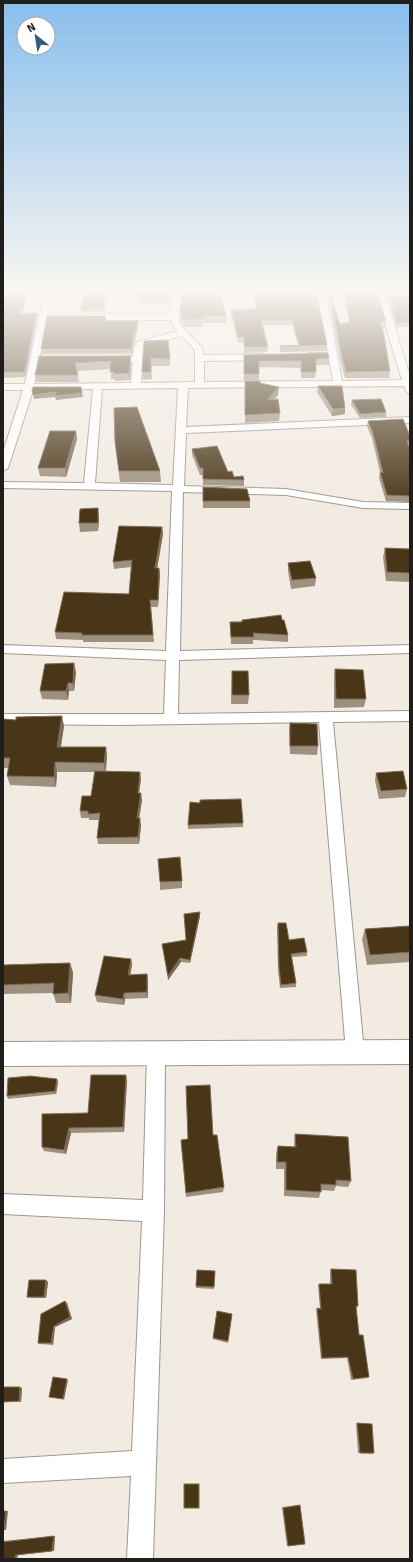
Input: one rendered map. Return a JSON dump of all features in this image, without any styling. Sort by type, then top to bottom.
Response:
[{"type":"street","points":[[3,468],[37,364]]},
{"type":"street","points":[[136,386],[138,364]]},
{"type":"street","points":[[199,386],[200,364]]},
{"type":"street","points":[[335,364],[338,384]]},
{"type":"street","points":[[3,387],[338,384],[409,385],[402,364]]},
{"type":"street","points":[[89,487],[98,386]]},
{"type":"street","points":[[171,719],[182,386]]},
{"type":"street","points":[[181,430],[410,420]]},
{"type":"street","points":[[3,486],[178,488],[192,490],[286,492],[363,505],[410,506]]},
{"type":"street","points":[[3,650],[173,656],[410,649]]},
{"type":"street","points":[[3,719],[326,718],[410,716]]},
{"type":"street","points":[[326,718],[355,1052]]},
{"type":"street","points":[[3,1054],[410,1052]]},
{"type":"street","points":[[140,1559],[153,1211],[156,1053]]},
{"type":"street","points":[[3,1204],[153,1211]]},
{"type":"street","points":[[3,1471],[144,1463]]},
{"type":"building","points":[[3,364],[26,364],[24,372],[3,372]]},
{"type":"building","points":[[37,364],[75,364],[78,375],[35,375]]},
{"type":"building","points":[[111,364],[130,364],[129,373],[115,374],[114,372],[110,372]]},
{"type":"building","points":[[143,364],[151,364],[151,372],[142,372]]},
{"type":"building","points":[[244,364],[259,364],[259,374],[244,374]]},
{"type":"building","points":[[301,364],[316,364],[316,372],[301,372]]},
{"type":"building","points":[[344,364],[389,364],[390,371],[346,372]]},
{"type":"building","points":[[245,381],[260,381],[260,383],[279,387],[267,400],[278,399],[280,413],[245,415]]},
{"type":"building","points":[[318,386],[342,386],[345,408],[333,409]]},
{"type":"building","points":[[33,387],[81,387],[82,393],[55,396],[56,392],[33,395]]},
{"type":"building","points":[[381,399],[386,412],[360,414],[352,400]]},
{"type":"building","points":[[137,407],[160,471],[119,471],[115,442],[114,408]]},
{"type":"building","points":[[403,419],[410,436],[410,441],[407,441],[410,449],[410,496],[387,495],[380,472],[383,473],[373,433],[368,421]]},
{"type":"building","points":[[50,431],[76,431],[65,468],[38,468]]},
{"type":"building","points":[[217,446],[228,472],[232,471],[234,477],[243,476],[244,480],[203,479],[203,468],[200,468],[192,449]]},
{"type":"building","points":[[203,487],[247,489],[250,501],[203,501]]},
{"type":"building","points":[[98,508],[98,523],[79,523],[80,509]]},
{"type":"building","points":[[119,526],[162,527],[155,568],[159,568],[158,600],[150,600],[153,635],[82,635],[82,633],[55,632],[64,592],[129,594],[132,560],[113,562]]},
{"type":"building","points":[[385,548],[410,549],[410,573],[387,572]]},
{"type":"building","points":[[310,561],[316,578],[292,580],[288,563]]},
{"type":"building","points":[[281,615],[288,635],[253,633],[254,637],[231,637],[230,622],[242,622],[242,620]]},
{"type":"building","points":[[74,663],[73,683],[68,683],[66,691],[40,691],[45,664]]},
{"type":"building","points":[[335,669],[363,670],[366,699],[336,699]]},
{"type":"building","points":[[232,671],[248,671],[249,695],[232,695]]},
{"type":"building","points":[[62,716],[57,747],[106,747],[104,763],[55,762],[54,777],[7,776],[10,758],[3,758],[3,719],[16,720],[16,717]]},
{"type":"building","points":[[290,723],[317,724],[318,746],[290,746]]},
{"type":"building","points":[[95,771],[140,772],[138,793],[141,793],[137,818],[140,818],[138,837],[97,838],[100,813],[88,814],[88,811],[80,811],[82,796],[91,796]]},
{"type":"building","points":[[403,771],[407,789],[381,791],[376,773]]},
{"type":"building","points":[[241,799],[243,823],[188,825],[190,802],[200,803],[200,800]]},
{"type":"building","points":[[180,857],[182,881],[160,882],[158,859]]},
{"type":"building","points":[[200,912],[190,960],[180,958],[168,976],[162,944],[186,940],[184,914]]},
{"type":"building","points":[[278,923],[286,923],[289,940],[304,938],[307,952],[291,954],[296,983],[281,985]]},
{"type":"building","points":[[410,926],[410,952],[370,955],[365,929]]},
{"type":"building","points":[[104,956],[131,959],[128,975],[147,974],[147,992],[124,993],[123,999],[95,995]]},
{"type":"building","points":[[70,963],[68,993],[53,994],[54,983],[3,985],[3,965]]},
{"type":"building","points":[[91,1075],[126,1075],[123,1127],[69,1128],[64,1150],[42,1147],[42,1114],[88,1113]]},
{"type":"building","points":[[30,1076],[57,1079],[55,1091],[7,1096],[8,1078]]},
{"type":"building","points":[[210,1085],[213,1135],[217,1135],[224,1187],[186,1193],[181,1140],[188,1139],[186,1086]]},
{"type":"building","points":[[295,1134],[348,1137],[351,1181],[336,1180],[336,1185],[321,1184],[321,1192],[286,1190],[286,1162],[277,1162],[278,1146],[296,1147]]},
{"type":"building","points":[[331,1269],[356,1270],[358,1306],[356,1306],[359,1335],[363,1335],[369,1377],[353,1379],[348,1357],[322,1358],[317,1308],[321,1309],[319,1284],[332,1284]]},
{"type":"building","points":[[197,1270],[215,1271],[214,1287],[196,1286]]},
{"type":"building","points":[[29,1280],[46,1280],[44,1297],[27,1297]]},
{"type":"building","points":[[65,1301],[70,1317],[54,1326],[51,1343],[38,1343],[41,1314]]},
{"type":"building","points":[[217,1311],[232,1314],[228,1341],[213,1338]]},
{"type":"building","points":[[53,1377],[67,1379],[63,1399],[49,1397]]},
{"type":"building","points":[[3,1387],[20,1387],[19,1401],[3,1402]]},
{"type":"building","points":[[357,1423],[372,1424],[374,1453],[360,1453]]},
{"type":"building","points":[[184,1484],[199,1484],[199,1508],[184,1508]]},
{"type":"building","points":[[300,1505],[305,1544],[288,1546],[283,1508]]},
{"type":"building","points":[[3,1511],[6,1511],[4,1530],[3,1530]]},
{"type":"building","points":[[54,1536],[52,1551],[16,1555],[15,1559],[3,1559],[3,1542]]}]
